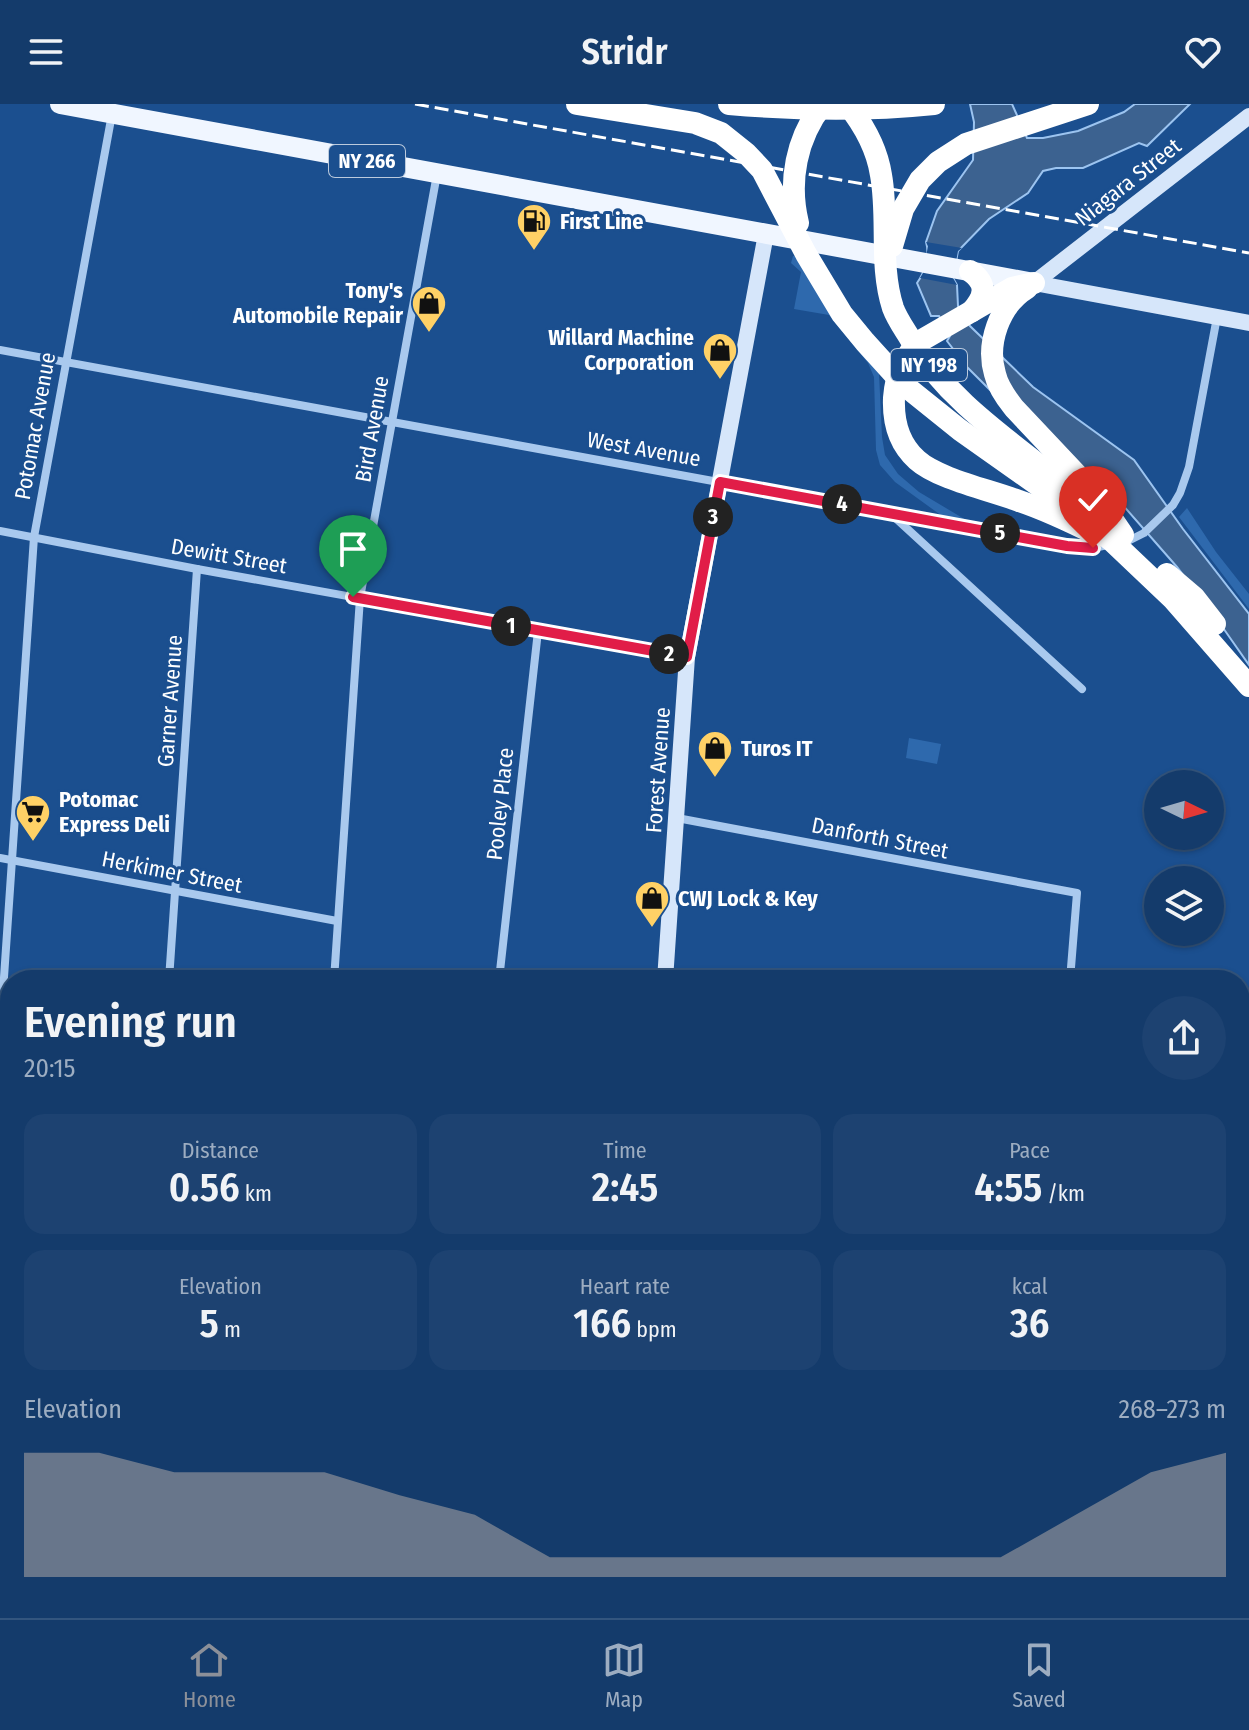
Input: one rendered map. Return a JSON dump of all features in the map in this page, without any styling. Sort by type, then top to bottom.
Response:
[{"type":"highway","points":[[577,104],[695,123],[721,133],[762,170],[806,254]]},
{"type":"highway","points":[[729,104],[831,110],[934,104]]},
{"type":"highway","points":[[806,254],[794,204],[796,161],[810,125],[823,104]]},
{"type":"highway","points":[[847,104],[869,140],[881,173],[885,262],[889,283]]},
{"type":"highway","points":[[889,283],[893,239],[903,209],[920,180],[938,162],[966,144],[1088,104]]},
{"type":"highway","name":"NY 198","points":[[806,254],[842,314],[904,385],[960,430],[1076,512],[1127,537],[1173,599],[1249,686]]},
{"type":"highway","points":[[960,317],[980,301],[983,290],[977,276],[963,270]]},
{"type":"highway","name":"NY 198","points":[[889,283],[893,309],[904,330],[919,354],[961,402],[1071,490],[1194,597],[1249,665]]},
{"type":"highway","points":[[1034,283],[1012,288],[913,347],[901,364],[895,393],[897,427],[907,449],[924,466],[937,473],[1057,516],[1127,537]]},
{"type":"highway","points":[[1034,283],[1020,292],[998,325],[994,338],[995,375],[1006,399],[1096,495],[1127,537]]},
{"type":"main road","name":"NY 266","points":[[60,104],[1034,283]]},
{"type":"street","name":"Potomac Avenue","points":[[4,970],[34,537],[112,114]]},
{"type":"street","name":"Niagara Street","points":[[1034,283],[1249,116]]},
{"type":"street","name":"Bird Avenue","points":[[335,970],[360,598],[437,174]]},
{"type":"street","name":"Forest Avenue","points":[[666,970],[687,657],[766,234]]},
{"type":"street","points":[[1034,283],[1249,323]]},
{"type":"street","name":"West Avenue","points":[[0,350],[1067,546],[1093,548],[1124,543],[1127,537],[1170,508],[1180,493],[1189,467],[1218,317]]},
{"type":"street","points":[[889,513],[1082,689]]},
{"type":"street","name":"Dewitt Street","points":[[0,531],[687,657]]},
{"type":"street","name":"Garner Avenue","points":[[170,970],[197,569]]},
{"type":"street","name":"Pooley Place","points":[[500,970],[538,631]]},
{"type":"street","name":"Danforth Street","points":[[677,818],[1077,893],[1071,970]]},
{"type":"street","name":"Herkimer Street","points":[[0,858],[337,921]]},
{"type":"street","name":"Potomac Avenue","points":[[0,1022],[0,1036]]},
{"type":"shaded area","points":[[970,104],[1012,104],[1027,138],[1043,138],[1078,131],[1124,112],[1135,104],[1190,104],[1147,146],[1139,143],[1083,168],[1043,171],[1028,193],[989,219],[958,251],[953,278],[957,285],[958,306],[970,326],[1033,387],[1134,460],[1249,614],[1249,665],[1177,567],[1114,495],[992,392],[947,341],[950,336],[939,316],[931,316],[917,283],[926,263],[926,242],[937,211],[973,160],[974,122]]},
{"type":"shaded area","points":[[793,256],[799,256],[879,373],[885,455],[898,474],[919,492],[966,520],[942,516],[895,482],[880,465],[876,450],[874,377],[868,363],[829,315],[794,309],[801,272],[791,263]]},
{"type":"shaded area","points":[[1187,508],[1249,594],[1249,609],[1179,517]]},
{"type":"shaded area","points":[[909,738],[941,744],[937,764],[906,758]]},
{"type":"pier","points":[[926,242],[962,248],[958,251],[953,278],[957,285],[920,278],[928,246]]},
{"type":"railway","points":[[415,104],[1249,253]]},
{"type":"place","name":"First Line","points":[[534,252]]},
{"type":"place","name":"Tony's Automobile Repair","points":[[429,334]]},
{"type":"place","name":"Willard Machine Corporation","points":[[720,381]]},
{"type":"place","name":"Turos IT","points":[[715,779]]},
{"type":"place","name":"Potomac Express Deli","points":[[33,843]]},
{"type":"place","name":"CWJ Lock & Key","points":[[652,929]]},
{"type":"route","points":[[353,597],[687,657],[720,482],[1067,546],[1093,548]]}]
